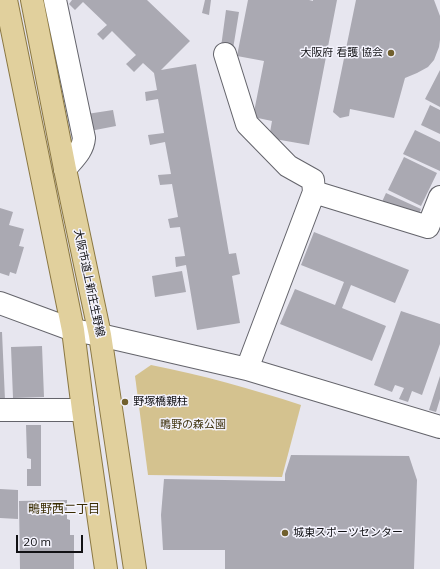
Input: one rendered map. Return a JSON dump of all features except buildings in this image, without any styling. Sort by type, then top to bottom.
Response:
[{"type":"main road","points":[[6,0],[73,330],[106,569]]},
{"type":"main road","name":"大阪市道上新庄生野線","points":[[32,0],[65,169],[100,334],[135,569]]},
{"type":"street","points":[[56,0],[84,138],[82,149],[65,169]]},
{"type":"street","points":[[225,54],[247,124],[288,166],[313,180],[314,192],[247,370]]},
{"type":"street","points":[[314,192],[428,227],[440,197]]},
{"type":"street","points":[[0,303],[73,330],[100,334],[247,370],[440,427]]},
{"type":"street","points":[[0,410],[83,410]]},
{"type":"green space","name":"鴫野の森公園","points":[[151,365],[227,383],[301,405],[282,477],[148,475],[135,376]]},
{"type":"place","name":"大阪府 看護 協会","points":[[391,53]]},
{"type":"place","name":"野塚橋親柱","points":[[125,402]]},
{"type":"place","name":"城東スポーツセンター","points":[[285,533]]},
{"type":"district","name":"鴫野西二丁目","points":[[64,509]]}]
